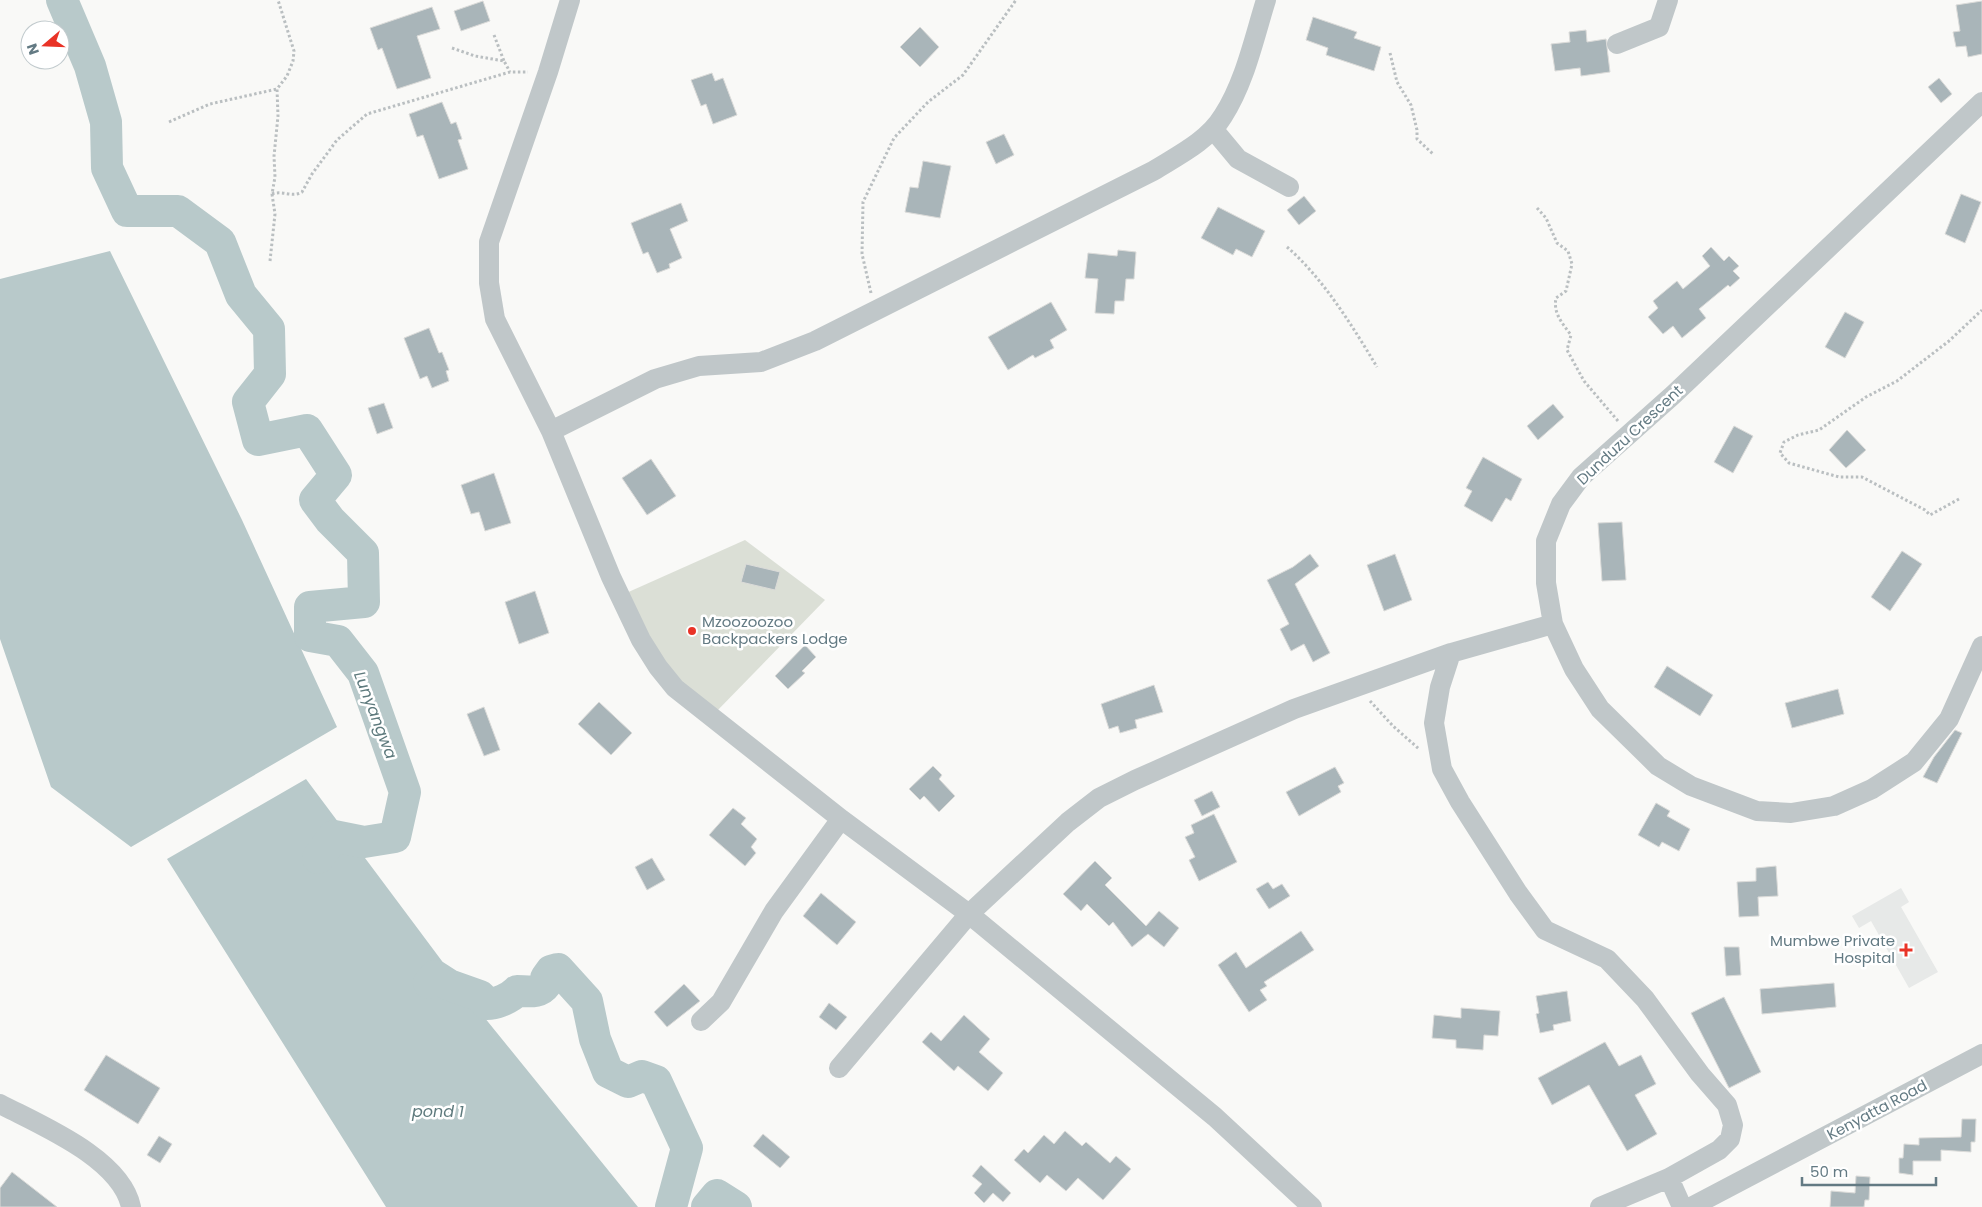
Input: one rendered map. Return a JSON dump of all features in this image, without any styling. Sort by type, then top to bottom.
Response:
[{"type":"street","points":[[570,0],[548,72],[489,242],[488,282],[495,319],[551,431],[611,577],[641,640],[658,667],[675,688],[841,819],[969,914],[1215,1118],[1312,1207]]},
{"type":"street","points":[[551,431],[655,380],[698,366],[761,362],[815,341],[1153,171],[1183,152],[1213,129],[1223,116],[1241,79],[1266,0]]},
{"type":"street","points":[[1617,44],[1659,27],[1668,0]]},
{"type":"street","name":"Dunduzu Crescent","points":[[1982,102],[1631,434],[1580,477],[1561,504],[1546,541],[1546,583],[1553,624],[1574,668],[1600,709],[1658,766],[1691,786],[1756,811],[1791,814],[1834,806],[1872,789],[1914,762],[1949,719],[1982,646]]},
{"type":"street","points":[[1213,129],[1238,159],[1289,187]]},
{"type":"street","points":[[840,1068],[969,914],[1068,822],[1099,798],[1294,709],[1451,653],[1553,624]]},
{"type":"street","points":[[1451,653],[1440,687],[1434,724],[1442,769],[1518,893],[1545,930],[1607,959],[1645,999],[1700,1074],[1727,1105],[1733,1125],[1730,1139],[1719,1150],[1669,1178],[1600,1207]]},
{"type":"street","points":[[701,1021],[721,1002],[774,911],[841,819]]},
{"type":"street","name":"Kenyatta Road","points":[[1691,1207],[1982,1054]]},
{"type":"street","points":[[0,1104],[60,1136],[96,1159],[119,1181],[131,1207]]},
{"type":"street","points":[[1669,1178],[1682,1207]]},
{"type":"path","points":[[270,260],[274,214],[272,194],[275,177],[274,156],[278,116],[277,89],[287,76],[293,61],[294,51],[278,0]]},
{"type":"path","points":[[876,311],[862,254],[863,202],[894,138],[928,102],[964,75],[1016,0]]},
{"type":"path","points":[[494,35],[510,72]]},
{"type":"path","points":[[452,48],[475,56],[504,61]]},
{"type":"path","points":[[1390,53],[1397,82],[1411,104],[1417,130],[1417,139],[1434,155]]},
{"type":"path","points":[[272,194],[277,192],[292,196],[302,192],[312,174],[337,140],[367,114],[510,72],[548,72]]},
{"type":"path","points":[[169,122],[210,104],[277,89]]},
{"type":"path","points":[[1537,208],[1546,218],[1557,243],[1568,252],[1572,264],[1566,291],[1556,298],[1555,306],[1558,317],[1571,335],[1567,350],[1584,381],[1631,434]]},
{"type":"path","points":[[1287,247],[1309,266],[1358,336],[1377,367]]},
{"type":"path","points":[[1959,499],[1930,515],[1925,510],[1862,477],[1839,478],[1789,463],[1780,452],[1784,442],[1798,435],[1819,430],[1866,397],[1897,381],[1949,342],[1982,310]]},
{"type":"path","points":[[1361,698],[1370,700],[1394,726],[1442,769]]},
{"type":"shaded area","points":[[745,540],[825,600],[714,714],[683,691],[624,594]]},
{"type":"shaded area","name":"Mumbwe Private Hospital","points":[[1901,888],[1909,902],[1901,907],[1938,972],[1909,988],[1871,921],[1859,928],[1852,916]]},
{"type":"water","points":[[110,251],[242,520],[337,727],[131,847],[51,787],[0,639],[0,279]]},
{"type":"water","name":"pond 1","points":[[306,779],[480,1012],[638,1207],[386,1207],[167,859]]},
{"type":"building","points":[[483,1],[490,21],[461,31],[454,11]]},
{"type":"building","points":[[1982,1],[1982,54],[1968,57],[1966,46],[1956,47],[1953,32],[1960,31],[1956,5]]},
{"type":"building","points":[[432,7],[440,29],[417,36],[431,78],[397,89],[382,48],[378,50],[370,28]]},
{"type":"building","points":[[1313,17],[1357,32],[1354,38],[1381,47],[1374,71],[1326,55],[1328,48],[1306,40]]},
{"type":"building","points":[[920,27],[939,47],[920,67],[900,47]]},
{"type":"building","points":[[1586,30],[1587,42],[1606,39],[1610,72],[1581,76],[1580,68],[1555,71],[1551,44],[1570,42],[1569,32]]},
{"type":"building","points":[[712,73],[715,81],[723,78],[737,115],[713,124],[706,104],[701,106],[691,80]]},
{"type":"building","points":[[1939,78],[1952,94],[1941,103],[1928,87]]},
{"type":"building","points":[[442,102],[451,124],[456,122],[462,139],[458,140],[468,169],[439,179],[423,135],[417,137],[409,114]]},
{"type":"building","points":[[1004,134],[1014,155],[996,164],[986,142]]},
{"type":"building","points":[[923,161],[951,166],[940,218],[905,212],[910,187],[918,188]]},
{"type":"building","points":[[1961,194],[1981,202],[1965,243],[1945,234]]},
{"type":"building","points":[[1304,196],[1316,211],[1299,225],[1287,210]]},
{"type":"building","points":[[681,203],[688,221],[670,229],[682,258],[669,264],[670,268],[657,273],[648,252],[643,254],[631,223]]},
{"type":"building","points":[[1218,207],[1265,231],[1252,257],[1236,249],[1233,255],[1201,238]]},
{"type":"building","points":[[1711,247],[1724,261],[1729,256],[1739,266],[1733,271],[1740,278],[1730,287],[1728,285],[1699,309],[1706,318],[1682,338],[1673,326],[1663,334],[1648,317],[1658,308],[1653,301],[1677,281],[1683,289],[1710,266],[1702,256]]},
{"type":"building","points":[[1118,250],[1136,252],[1134,279],[1126,279],[1124,301],[1115,301],[1114,314],[1095,313],[1098,279],[1085,278],[1088,253],[1117,256]]},
{"type":"building","points":[[1051,302],[1067,330],[1050,340],[1054,348],[1035,358],[1033,355],[1008,370],[988,337]]},
{"type":"building","points":[[1845,312],[1864,322],[1845,358],[1825,347]]},
{"type":"building","points":[[429,328],[439,353],[442,352],[449,370],[446,371],[449,381],[432,388],[427,376],[420,379],[404,338]]},
{"type":"building","points":[[384,403],[393,428],[377,434],[368,408]]},
{"type":"building","points":[[1553,404],[1564,417],[1538,440],[1527,426]]},
{"type":"building","points":[[1734,426],[1753,436],[1733,473],[1714,462]]},
{"type":"building","points":[[1847,430],[1866,450],[1846,468],[1829,450]]},
{"type":"building","points":[[1483,457],[1522,479],[1511,501],[1506,498],[1492,522],[1464,506],[1472,491],[1466,488]]},
{"type":"building","points":[[651,459],[676,496],[647,515],[622,478]]},
{"type":"building","points":[[494,473],[511,523],[485,531],[479,512],[471,514],[461,485]]},
{"type":"building","points":[[1622,522],[1626,580],[1602,581],[1598,523]]},
{"type":"building","points":[[1902,551],[1922,564],[1890,611],[1871,597]]},
{"type":"building","points":[[1310,554],[1319,566],[1295,584],[1330,653],[1313,662],[1304,644],[1291,651],[1280,629],[1289,624],[1267,580],[1293,567]]},
{"type":"building","points":[[1395,554],[1412,600],[1384,611],[1367,565]]},
{"type":"building","points":[[746,564],[780,572],[775,590],[741,582]]},
{"type":"building","points":[[535,591],[549,633],[519,644],[505,602]]},
{"type":"building","points":[[805,645],[816,657],[802,671],[805,673],[788,689],[775,676]]},
{"type":"building","points":[[1667,666],[1713,695],[1700,716],[1654,687]]},
{"type":"building","points":[[1154,685],[1163,712],[1135,720],[1137,728],[1120,733],[1118,726],[1109,729],[1101,704]]},
{"type":"building","points":[[1838,689],[1844,714],[1792,728],[1785,703]]},
{"type":"building","points":[[599,702],[632,733],[611,755],[578,724]]},
{"type":"building","points":[[484,707],[500,750],[484,756],[467,714]]},
{"type":"building","points":[[1955,730],[1962,733],[1937,783],[1923,777],[1934,757]]},
{"type":"building","points":[[933,766],[942,775],[939,779],[955,796],[939,812],[924,796],[920,800],[909,789]]},
{"type":"building","points":[[1335,767],[1344,783],[1338,786],[1341,792],[1299,816],[1286,792]]},
{"type":"building","points":[[1212,791],[1220,807],[1202,816],[1194,800]]},
{"type":"building","points":[[1656,803],[1670,811],[1667,816],[1690,829],[1679,851],[1662,842],[1659,847],[1638,835]]},
{"type":"building","points":[[733,808],[746,818],[741,824],[757,839],[751,847],[756,853],[745,866],[709,835]]},
{"type":"building","points":[[1214,814],[1237,862],[1199,881],[1189,860],[1195,857],[1185,837],[1194,833],[1191,825]]},
{"type":"building","points":[[652,858],[665,880],[647,890],[635,867]]},
{"type":"building","points":[[1095,861],[1112,878],[1105,885],[1146,926],[1159,911],[1179,928],[1164,947],[1148,934],[1132,947],[1113,922],[1109,926],[1087,904],[1081,911],[1063,894]]},
{"type":"building","points":[[1776,866],[1778,896],[1758,897],[1759,916],[1739,917],[1737,882],[1756,881],[1756,868]]},
{"type":"building","points":[[1268,882],[1273,889],[1282,884],[1290,896],[1269,909],[1256,889]]},
{"type":"building","points":[[821,893],[856,922],[837,945],[803,916]]},
{"type":"building","points":[[1301,931],[1314,950],[1264,982],[1267,986],[1260,990],[1267,1000],[1249,1012],[1218,965],[1236,952],[1246,968]]},
{"type":"building","points":[[1724,947],[1739,947],[1741,975],[1726,976]]},
{"type":"building","points":[[1834,983],[1836,1007],[1762,1014],[1760,989]]},
{"type":"building","points":[[684,984],[700,1001],[667,1027],[654,1012]]},
{"type":"building","points":[[1567,991],[1571,1021],[1553,1025],[1554,1030],[1540,1033],[1536,1014],[1539,1013],[1536,996]]},
{"type":"building","points":[[1724,997],[1761,1072],[1729,1088],[1691,1013]]},
{"type":"building","points":[[829,1003],[847,1017],[836,1030],[819,1017]]},
{"type":"building","points":[[1461,1008],[1500,1011],[1498,1036],[1484,1035],[1483,1050],[1456,1048],[1456,1040],[1432,1038],[1434,1015],[1461,1018]]},
{"type":"building","points":[[964,1015],[990,1039],[979,1052],[1003,1073],[988,1091],[958,1066],[954,1071],[922,1042],[931,1032],[941,1041]]},
{"type":"building","points":[[1605,1042],[1619,1066],[1641,1055],[1656,1084],[1635,1095],[1657,1134],[1627,1151],[1589,1085],[1552,1105],[1538,1078]]},
{"type":"building","points":[[106,1055],[160,1088],[138,1124],[84,1090]]},
{"type":"building","points":[[1962,1119],[1976,1119],[1975,1142],[1971,1142],[1971,1152],[1941,1150],[1941,1161],[1913,1161],[1913,1175],[1899,1173],[1899,1158],[1903,1158],[1904,1144],[1919,1145],[1919,1138],[1961,1137]]},
{"type":"building","points":[[1065,1131],[1082,1146],[1086,1142],[1110,1163],[1116,1156],[1131,1169],[1103,1200],[1078,1178],[1066,1191],[1047,1175],[1040,1183],[1014,1160],[1024,1149],[1028,1153],[1044,1135],[1054,1144]]},
{"type":"building","points":[[763,1134],[790,1157],[780,1168],[753,1146]]},
{"type":"building","points":[[159,1136],[172,1144],[160,1163],[147,1155]]},
{"type":"building","points":[[981,1165],[1011,1193],[1003,1202],[993,1193],[984,1203],[974,1193],[982,1184],[972,1176]]},
{"type":"building","points":[[12,1172],[57,1207],[0,1207],[0,1188]]},
{"type":"building","points":[[1856,1176],[1870,1177],[1869,1200],[1865,1200],[1864,1207],[1830,1207],[1831,1191],[1855,1193]]},
{"type":"waterway","name":"Lunyangwa","points":[[62,0],[90,66],[106,122],[107,168],[127,211],[178,211],[220,242],[241,295],[269,329],[270,374],[248,402],[258,440],[307,430],[336,475],[315,500],[330,520],[363,553],[364,602],[310,607],[310,636],[338,641],[363,673],[405,792],[395,837],[364,842],[334,836],[318,858]]},
{"type":"waterway","name":"Lunyangwa","points":[[429,983],[435,976],[449,985],[480,996],[487,1004],[491,1004],[503,1000],[517,991],[540,989],[546,984],[546,978],[551,971],[558,969],[587,1001],[595,1039],[608,1072],[628,1082],[642,1076],[656,1081],[687,1148],[671,1207]]},
{"type":"waterway","name":"Lunyangwa","points":[[707,1207],[717,1195],[736,1207]]},
{"type":"place","name":"Mzoozoozoo Backpackers Lodge","points":[[692,631]]},
{"type":"place","name":"Mumbwe Private Hospital","points":[[1906,950]]}]
